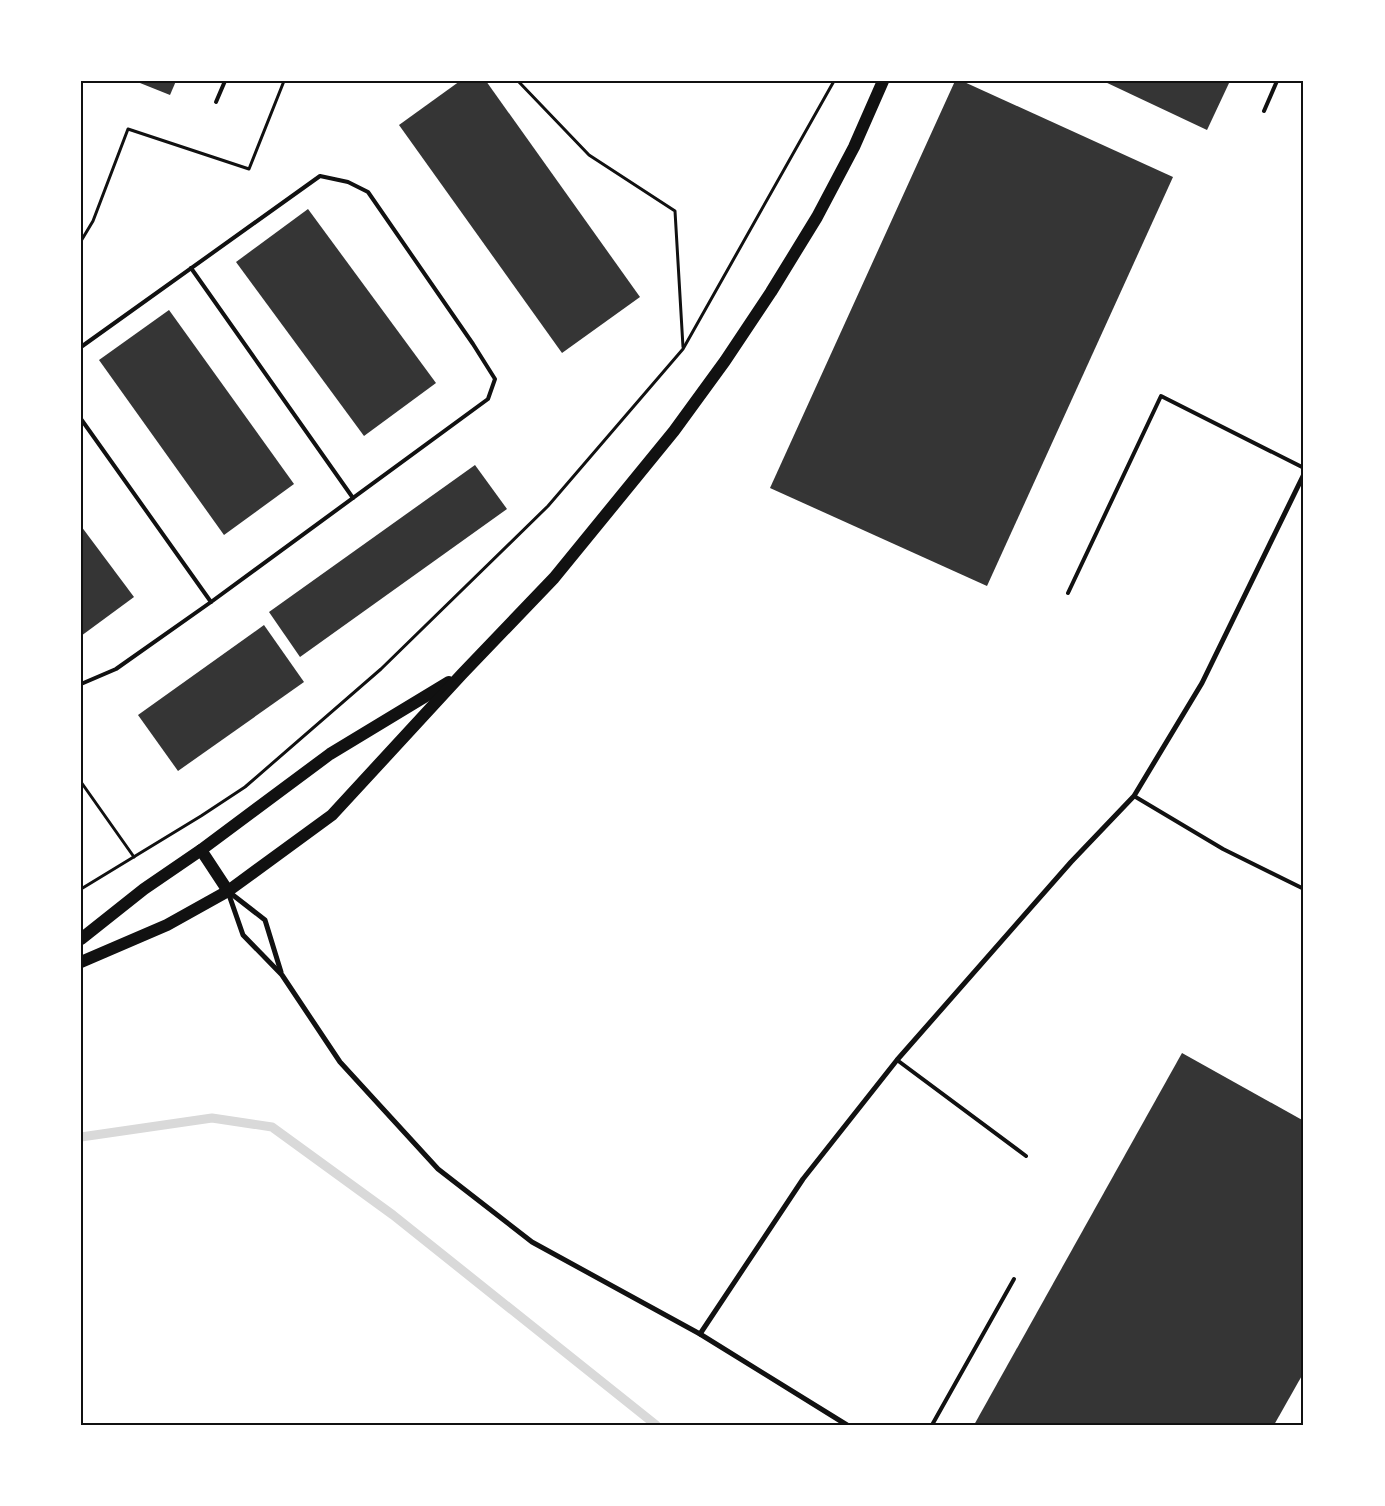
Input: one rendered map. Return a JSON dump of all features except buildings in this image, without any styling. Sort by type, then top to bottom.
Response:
[{"type":"main road","points":[[81,962],[167,925],[228,891],[332,815],[462,674],[554,578],[674,431],[725,361],[771,292],[817,217],[854,147],[883,81]]},
{"type":"main road","points":[[81,939],[144,889],[201,850],[330,754],[462,674]]},
{"type":"main road","points":[[201,850],[228,891]]},
{"type":"street","points":[[700,1334],[803,1179],[897,1060],[1070,862],[1134,796],[1202,683],[1304,474]]},
{"type":"street","points":[[228,891],[264,920],[282,974]]},
{"type":"street","points":[[228,891],[243,935],[282,974],[340,1062],[438,1169],[532,1242],[700,1334],[847,1425]]},
{"type":"lane","points":[[216,102],[224,81]]},
{"type":"lane","points":[[1264,110],[1277,81]]},
{"type":"lane","points":[[81,347],[320,176],[348,182],[368,192],[495,379],[488,399],[354,498],[116,669],[81,684]]},
{"type":"lane","points":[[191,268],[354,498]]},
{"type":"lane","points":[[1068,593],[1161,396],[1304,468]]},
{"type":"lane","points":[[81,419],[211,602]]},
{"type":"lane","points":[[1134,796],[1224,849],[1304,889]]},
{"type":"lane","points":[[897,1060],[1026,1156]]},
{"type":"lane","points":[[932,1425],[1014,1279]]},
{"type":"path","points":[[81,241],[93,221],[128,128],[248,169],[284,81]]},
{"type":"path","points":[[518,81],[589,154],[675,211],[683,349]]},
{"type":"path","points":[[81,889],[246,787],[381,669],[548,506],[683,349],[834,81]]},
{"type":"path","points":[[81,782],[134,857]]},
{"type":"waterway","points":[[81,1137],[212,1118],[272,1127],[393,1215],[656,1425]]}]
